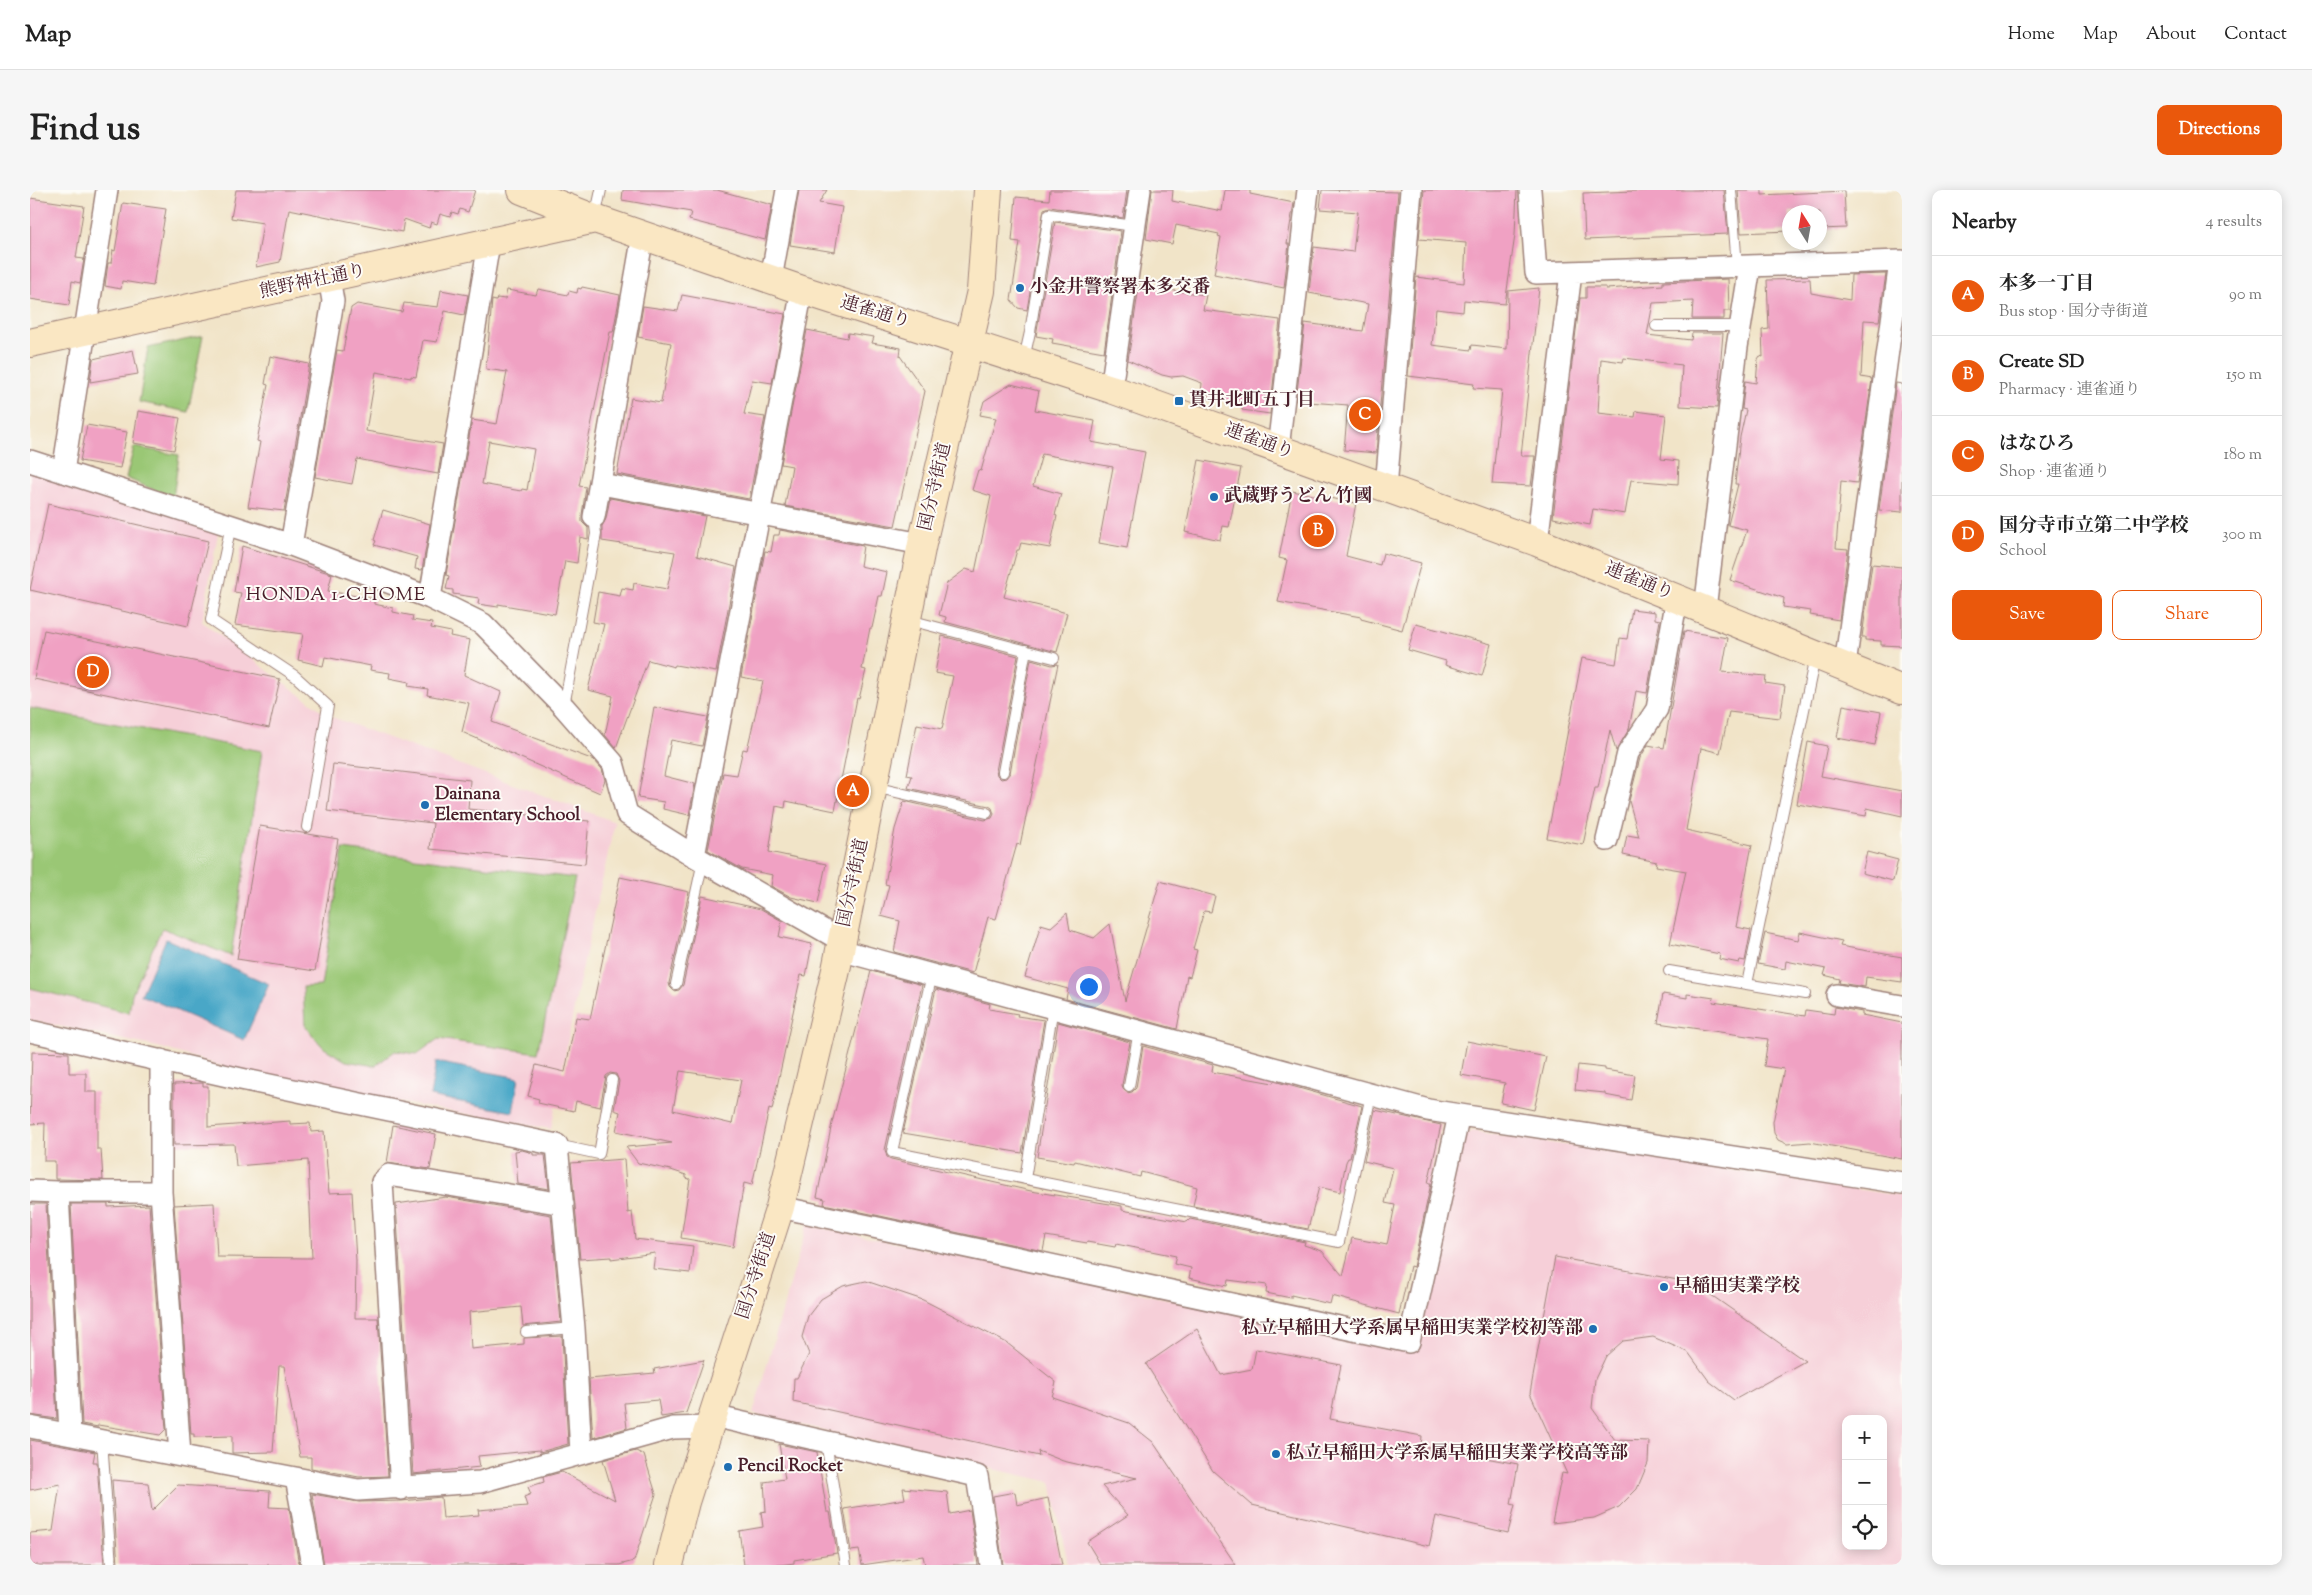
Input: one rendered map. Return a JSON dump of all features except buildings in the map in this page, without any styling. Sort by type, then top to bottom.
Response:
[{"type":"main road","name":"連雀通り","points":[[522,190],[595,219],[643,234],[771,280],[970,342],[1111,389],[1537,542],[1902,690]]},
{"type":"main road","name":"国分寺街道","points":[[668,1565],[685,1502],[780,1207],[841,946],[922,544],[981,291],[988,190]]},
{"type":"main road","name":"熊野神社通り","points":[[30,343],[595,219]]},
{"type":"street","points":[[62,472],[107,190]]},
{"type":"street","points":[[771,280],[787,190]]},
{"type":"street","points":[[1111,389],[1140,190]]},
{"type":"street","points":[[1278,449],[1308,190]]},
{"type":"street","points":[[1386,488],[1411,190]]},
{"type":"street","points":[[1530,190],[1536,274],[1901,262],[1845,666]]},
{"type":"street","points":[[594,517],[643,234]]},
{"type":"street","points":[[430,598],[489,243]]},
{"type":"street","points":[[1705,609],[1741,326],[1744,267]]},
{"type":"street","points":[[1537,542],[1571,273]]},
{"type":"street","points":[[291,545],[333,301],[329,278]]},
{"type":"street","points":[[699,859],[760,513],[802,290]]},
{"type":"street","points":[[30,461],[291,545],[430,598],[483,624],[564,706],[613,763],[627,814],[841,946],[932,974],[1428,1110],[1902,1182]]},
{"type":"street","points":[[601,484],[922,544]]},
{"type":"street","points":[[1607,840],[1628,753],[1657,709],[1677,598]]},
{"type":"street","points":[[1837,995],[1902,1006]]},
{"type":"street","points":[[30,1031],[241,1079],[557,1145],[574,1328],[581,1453]]},
{"type":"street","points":[[162,1060],[161,1192],[180,1454]]},
{"type":"street","points":[[780,1207],[1408,1342],[1459,1115]]},
{"type":"street","points":[[400,1489],[382,1182],[390,1175],[563,1204]]},
{"type":"street","points":[[30,1191],[161,1192]]},
{"type":"street","points":[[58,1192],[70,1434]]},
{"type":"street","points":[[30,1427],[180,1454],[358,1490],[400,1489],[480,1482],[673,1428],[711,1421],[826,1442],[977,1476],[991,1565]]},
{"type":"street","points":[[296,1478],[312,1565]]},
{"type":"lane","points":[[595,219],[601,190]]},
{"type":"lane","points":[[1731,190],[1744,267]]},
{"type":"lane","points":[[1024,360],[1049,214],[1134,226]]},
{"type":"lane","points":[[1656,326],[1741,326]]},
{"type":"lane","points":[[564,706],[596,534],[594,517]]},
{"type":"lane","points":[[231,525],[211,620],[295,676],[328,706],[308,827]]},
{"type":"lane","points":[[908,620],[1054,658]]},
{"type":"lane","points":[[1003,772],[1026,650]]},
{"type":"lane","points":[[1747,984],[1815,654]]},
{"type":"lane","points":[[874,788],[987,813]]},
{"type":"lane","points":[[676,984],[699,859]]},
{"type":"lane","points":[[1669,971],[1805,994]]},
{"type":"lane","points":[[932,974],[892,1152],[1339,1242],[1371,1095]]},
{"type":"lane","points":[[1025,1179],[1053,1007]]},
{"type":"lane","points":[[1128,1086],[1139,1031]]},
{"type":"lane","points":[[557,1145],[599,1154],[612,1080]]},
{"type":"lane","points":[[526,1332],[574,1328]]},
{"type":"lane","points":[[102,1440],[111,1565]]},
{"type":"lane","points":[[826,1442],[846,1565]]},
{"type":"shaded area","points":[[30,461],[220,522],[202,622],[329,716],[615,822],[577,993],[551,1129],[280,1081],[241,1072],[162,1048],[30,1020]]},
{"type":"shaded area","name":"早稲田実業学校","points":[[1472,1131],[1902,1196],[1902,1565],[1068,1565],[1051,1482],[753,1414],[807,1225],[1413,1349],[1459,1138]]},
{"type":"green space","points":[[203,336],[188,412],[139,402],[148,348]]},
{"type":"green space","points":[[134,447],[179,455],[173,498],[126,478]]},
{"type":"green space","points":[[30,708],[262,751],[231,956],[162,928],[132,994],[129,1013],[30,988]]},
{"type":"green space","points":[[343,849],[575,878],[538,1053],[438,1039],[417,1054],[395,1051],[375,1066],[346,1061],[324,1048],[305,1025],[303,987],[321,986]]},
{"type":"water","points":[[166,939],[269,984],[244,1040],[141,995]]},
{"type":"water","points":[[436,1062],[519,1078],[513,1112],[430,1096]]},
{"type":"place","name":"小金井警察署本多交番","points":[[1020,288]]},
{"type":"place","name":"貫井北町五丁目","points":[[1179,401]]},
{"type":"place","name":"はなひろ","points":[[1365,415]]},
{"type":"place","name":"武蔵野うどん 竹國","points":[[1214,497]]},
{"type":"place","name":"Create SD","points":[[1318,531]]},
{"type":"place","name":"国分寺市立第二中学校","points":[[93,672]]},
{"type":"place","name":"本多一丁目","points":[[853,791]]},
{"type":"place","name":"Dainana Elementary School","points":[[425,805]]},
{"type":"place","name":"早稲田実業学校","points":[[1664,1287]]},
{"type":"place","name":"私立早稲田大学系属早稲田実業学校初等部","points":[[1593,1329]]},
{"type":"place","name":"私立早稲田大学系属早稲田実業学校高等部","points":[[1276,1454]]},
{"type":"place","name":"Pencil Rocket","points":[[728,1467]]},
{"type":"district","name":"HONDA 1-CHOME","points":[[336,595]]}]
